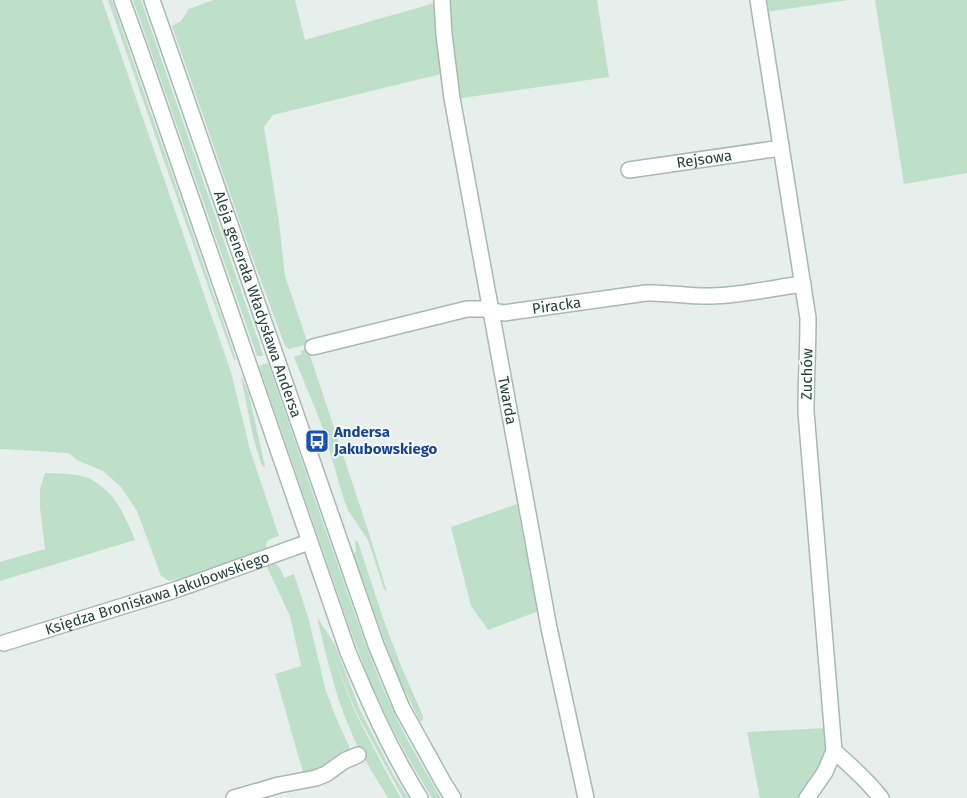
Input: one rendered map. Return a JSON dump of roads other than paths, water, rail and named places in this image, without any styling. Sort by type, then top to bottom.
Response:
[{"type":"street","name":"Aleja generała Władysława Andersa","points":[[122,0],[348,652],[375,715],[407,778],[420,798]]},
{"type":"street","name":"Aleja generała Władysława Andersa","points":[[152,0],[376,645],[402,708],[453,798]]},
{"type":"street","name":"Twarda","points":[[442,0],[444,36],[452,98],[490,311],[549,628],[586,798]]},
{"type":"street","name":"Zuchów","points":[[758,0],[808,318],[806,412],[834,750],[825,772],[807,798]]},
{"type":"street","name":"Rejsowa","points":[[629,170],[781,148]]},
{"type":"street","name":"Piracka","points":[[313,346],[467,309],[484,309],[504,313],[646,293],[709,296],[803,284]]},
{"type":"street","name":"Księdza Bronisława Jakubowskiego","points":[[4,643],[178,589],[310,542]]},
{"type":"street","points":[[834,750],[873,788],[880,798]]},
{"type":"street","points":[[234,798],[279,785],[316,778],[358,755]]},
{"type":"place","name":"Andersa Jakubowskiego","points":[[317,441]]}]
